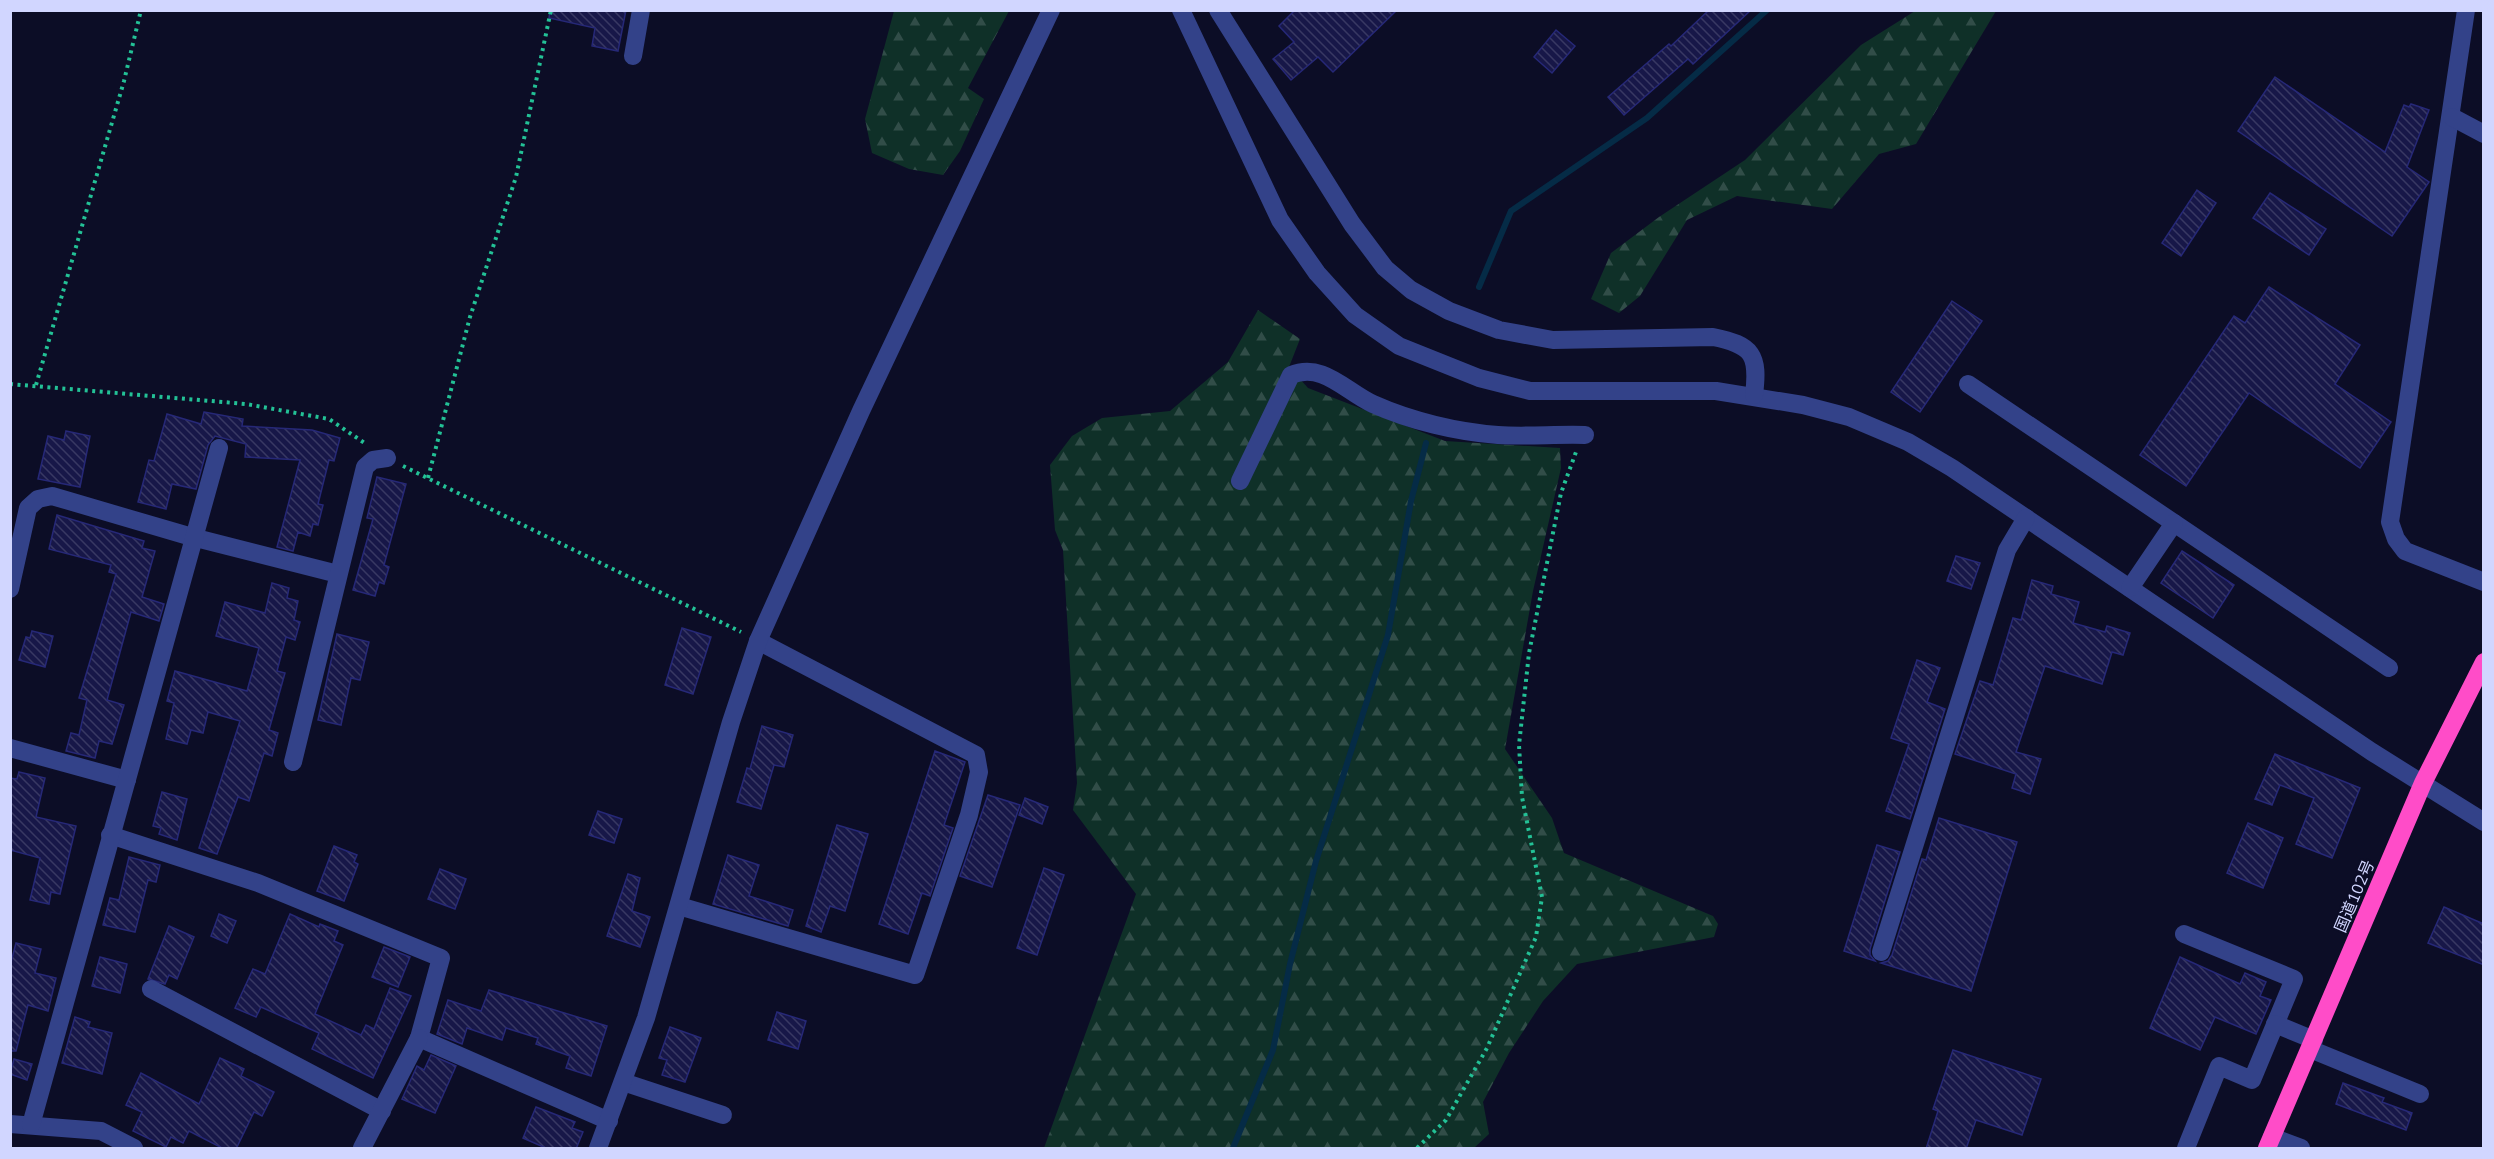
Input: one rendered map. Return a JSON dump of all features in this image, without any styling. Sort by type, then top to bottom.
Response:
[{"type":"highway","name":"国道102号","points":[[2270,1143],[2423,783],[2484,662]]},
{"type":"street","points":[[633,56],[641,10]]},
{"type":"street","points":[[598,1149],[623,1082],[679,906],[731,722],[758,641],[861,411],[1051,10]]},
{"type":"street","points":[[1180,10],[1280,220],[1317,273],[1355,315],[1399,346],[1479,378],[1530,391],[1688,389],[1754,395],[1849,417],[1908,442],[1952,468],[2372,752],[2484,822]]},
{"type":"street","points":[[1218,10],[1352,224],[1385,268],[1411,290],[1449,311],[1499,330],[1553,340],[1713,337],[1736,341],[1748,348],[1757,368],[1754,395]]},
{"type":"street","points":[[2466,10],[2452,117],[2390,522],[2405,551],[2484,582]]},
{"type":"street","points":[[2452,117],[2484,134]]},
{"type":"street","points":[[1240,481],[1291,375],[1304,370],[1320,373],[1374,404],[1459,430],[1500,435],[1585,435]]},
{"type":"street","points":[[1968,384],[2389,668]]},
{"type":"street","points":[[31,1125],[192,537],[219,448]]},
{"type":"street","points":[[293,762],[365,467],[373,460],[387,458]]},
{"type":"street","points":[[10,589],[28,508],[38,499],[52,496],[192,537],[338,574]]},
{"type":"street","points":[[1881,952],[2007,550],[2026,518]]},
{"type":"street","points":[[2130,588],[2174,523]]},
{"type":"street","points":[[679,906],[915,975],[969,815],[979,772],[976,755],[758,641]]},
{"type":"street","points":[[10,748],[127,780]]},
{"type":"street","points":[[110,835],[258,883],[441,958],[419,1038],[362,1149]]},
{"type":"street","points":[[2184,934],[2294,979],[2252,1080],[2219,1066],[2186,1149]]},
{"type":"street","points":[[150,989],[382,1111]]},
{"type":"street","points":[[2275,1024],[2312,1044],[2421,1094]]},
{"type":"street","points":[[419,1038],[609,1121]]},
{"type":"street","points":[[623,1082],[723,1115]]},
{"type":"street","points":[[10,1124],[101,1131],[134,1149]]},
{"type":"street","points":[[2270,1143],[2301,1149]]},
{"type":"path","points":[[36,385],[124,81],[141,10]]},
{"type":"path","points":[[428,478],[470,316],[516,177],[551,10]]},
{"type":"path","points":[[10,384],[246,404],[329,419],[387,458],[758,641]]},
{"type":"path","points":[[1417,1149],[1446,1120],[1488,1048],[1536,937],[1542,897],[1522,797],[1519,745],[1529,653],[1562,493],[1575,453],[1585,435]]},
{"type":"green space","points":[[894,11],[1009,11],[968,88],[984,99],[960,151],[943,175],[909,169],[872,153],[865,119]]},
{"type":"green space","points":[[1915,11],[1996,11],[1916,144],[1879,154],[1832,209],[1737,196],[1687,220],[1640,296],[1619,313],[1591,299],[1611,253],[1659,217],[1745,160],[1861,45]]},
{"type":"green space","points":[[1258,310],[1300,339],[1289,367],[1308,388],[1445,441],[1560,448],[1561,468],[1533,591],[1505,749],[1552,818],[1564,853],[1713,916],[1718,924],[1714,937],[1577,964],[1543,1001],[1509,1053],[1483,1102],[1489,1134],[1474,1148],[1044,1148],[1136,894],[1073,810],[1077,783],[1063,550],[1055,530],[1050,465],[1072,436],[1102,418],[1170,411],[1228,362]]},
{"type":"building","points":[[550,10],[626,10],[618,51],[592,46],[595,28],[549,18]]},
{"type":"building","points":[[1295,10],[1397,10],[1333,72],[1318,57],[1291,80],[1273,59],[1294,42],[1279,26]]},
{"type":"building","points":[[1709,10],[1751,10],[1693,64],[1688,59],[1624,115],[1608,97],[1669,44],[1671,46]]},
{"type":"building","points":[[1556,30],[1575,46],[1552,73],[1534,57]]},
{"type":"building","points":[[2275,77],[2385,152],[2404,105],[2409,107],[2411,104],[2429,110],[2407,167],[2429,182],[2392,236],[2238,131]]},
{"type":"building","points":[[2197,190],[2216,203],[2181,256],[2162,243]]},
{"type":"building","points":[[2270,193],[2326,229],[2309,255],[2253,218]]},
{"type":"building","points":[[2269,287],[2360,345],[2335,384],[2391,422],[2360,468],[2249,393],[2186,486],[2140,455],[2234,316],[2245,323]]},
{"type":"building","points":[[1952,301],[1982,321],[1920,412],[1891,392]]},
{"type":"building","points":[[204,412],[243,419],[242,426],[312,430],[340,438],[334,461],[329,460],[318,504],[323,505],[318,525],[313,524],[310,536],[298,532],[293,551],[277,547],[300,460],[245,457],[246,444],[215,436],[208,445],[196,489],[172,484],[166,509],[138,502],[149,460],[154,461],[167,414],[201,424]]},
{"type":"building","points":[[66,431],[90,436],[80,487],[38,479],[48,436],[64,440]]},
{"type":"building","points":[[377,477],[406,484],[384,565],[389,567],[384,584],[379,582],[375,596],[353,590],[373,519],[367,518]]},
{"type":"building","points":[[57,515],[144,541],[142,548],[155,551],[142,597],[164,604],[159,621],[131,612],[107,700],[124,705],[112,744],[99,741],[95,758],[66,751],[71,733],[79,735],[87,700],[79,698],[116,574],[109,572],[111,565],[49,549]]},
{"type":"building","points":[[2182,551],[2234,585],[2213,618],[2161,583]]},
{"type":"building","points":[[1956,556],[1980,563],[1971,589],[1947,581]]},
{"type":"building","points":[[2032,580],[2053,586],[2051,594],[2079,602],[2073,623],[2105,632],[2107,626],[2130,633],[2123,655],[2112,652],[2102,684],[2045,666],[2016,752],[2041,759],[2030,794],[2012,788],[2016,774],[1955,754],[1980,681],[1993,685],[2013,618],[2021,620]]},
{"type":"building","points":[[272,583],[289,588],[287,598],[298,601],[294,620],[300,622],[295,640],[286,637],[277,671],[285,673],[269,730],[278,733],[272,756],[264,753],[249,801],[238,797],[217,854],[199,848],[240,721],[208,712],[203,733],[191,730],[187,744],[166,739],[174,703],[167,701],[175,671],[247,691],[259,648],[216,636],[225,602],[265,613]]},
{"type":"building","points":[[682,628],[711,637],[693,694],[665,685]]},
{"type":"building","points":[[32,631],[53,636],[45,667],[19,660],[26,637],[30,638]]},
{"type":"building","points":[[337,634],[369,642],[360,680],[351,678],[341,725],[318,720]]},
{"type":"building","points":[[1917,660],[1940,668],[1927,702],[1945,709],[1910,819],[1886,811],[1909,744],[1891,738]]},
{"type":"building","points":[[762,726],[793,735],[784,767],[774,765],[761,809],[737,802],[747,768],[750,769]]},
{"type":"building","points":[[935,751],[965,762],[944,825],[953,828],[930,896],[922,893],[908,934],[879,924]]},
{"type":"building","points":[[2275,754],[2360,788],[2332,858],[2296,844],[2314,798],[2280,785],[2272,805],[2255,799]]},
{"type":"building","points":[[19,772],[45,778],[36,817],[76,826],[60,894],[51,892],[49,904],[30,900],[40,858],[10,850],[10,778],[17,779]]},
{"type":"building","points":[[162,792],[187,799],[177,840],[159,834],[161,828],[153,826]]},
{"type":"building","points":[[988,795],[1020,805],[992,887],[960,876]]},
{"type":"building","points":[[1025,798],[1048,807],[1042,824],[1019,815]]},
{"type":"building","points":[[598,811],[622,819],[614,843],[589,835]]},
{"type":"building","points":[[1939,818],[2017,842],[1971,991],[1881,963],[1888,961],[1892,955],[1922,859],[1926,860]]},
{"type":"building","points":[[2248,823],[2283,838],[2263,888],[2227,873]]},
{"type":"building","points":[[837,825],[868,834],[845,911],[830,906],[821,932],[806,926]]},
{"type":"building","points":[[1877,845],[1900,852],[1870,949],[1870,955],[1875,961],[1844,951]]},
{"type":"building","points":[[334,846],[357,855],[354,862],[358,864],[344,901],[317,891]]},
{"type":"building","points":[[728,855],[759,865],[749,896],[793,910],[788,926],[713,904]]},
{"type":"building","points":[[129,857],[160,865],[156,882],[148,880],[135,932],[103,925],[110,898],[119,900]]},
{"type":"building","points":[[1044,868],[1064,875],[1037,955],[1017,948]]},
{"type":"building","points":[[440,869],[466,879],[455,909],[428,899]]},
{"type":"building","points":[[628,874],[640,878],[632,911],[650,917],[640,947],[607,936]]},
{"type":"building","points":[[2444,907],[2484,924],[2484,965],[2428,943]]},
{"type":"building","points":[[219,914],[236,921],[227,943],[211,936]]},
{"type":"building","points":[[290,914],[319,927],[320,924],[338,931],[334,941],[343,945],[315,1014],[361,1035],[366,1025],[374,1029],[390,988],[411,996],[373,1078],[312,1049],[319,1033],[261,1007],[256,1017],[235,1008],[253,969],[265,974]]},
{"type":"building","points":[[169,926],[194,937],[177,979],[169,975],[165,984],[148,979]]},
{"type":"building","points":[[16,943],[41,949],[35,973],[56,978],[48,1011],[28,1005],[16,1051],[10,1051],[10,966]]},
{"type":"building","points":[[384,947],[410,957],[398,987],[372,977]]},
{"type":"building","points":[[100,957],[127,964],[120,993],[92,986]]},
{"type":"building","points":[[2180,957],[2240,984],[2245,973],[2266,982],[2260,996],[2271,1000],[2256,1034],[2215,1017],[2200,1050],[2150,1028]]},
{"type":"building","points":[[489,990],[607,1026],[591,1076],[566,1068],[570,1056],[536,1044],[538,1038],[506,1028],[502,1040],[467,1028],[462,1044],[437,1034],[448,1000],[481,1011]]},
{"type":"building","points":[[777,1012],[806,1021],[798,1049],[768,1040]]},
{"type":"building","points":[[75,1017],[90,1022],[88,1027],[112,1033],[102,1074],[62,1063]]},
{"type":"building","points":[[670,1027],[701,1038],[685,1082],[662,1075],[667,1060],[659,1058]]},
{"type":"building","points":[[1953,1050],[2041,1079],[2022,1135],[1976,1120],[1966,1149],[1926,1149],[1938,1111],[1933,1109]]},
{"type":"building","points":[[431,1055],[456,1066],[435,1113],[402,1099],[417,1066],[424,1070]]},
{"type":"building","points":[[220,1058],[244,1069],[241,1076],[274,1092],[262,1116],[254,1112],[236,1149],[224,1149],[189,1131],[183,1143],[171,1137],[166,1147],[133,1131],[142,1112],[126,1105],[141,1073],[199,1104]]},
{"type":"building","points":[[14,1059],[32,1064],[27,1080],[10,1074]]},
{"type":"building","points":[[2343,1083],[2384,1098],[2382,1102],[2412,1113],[2406,1130],[2336,1104]]},
{"type":"building","points":[[536,1107],[575,1122],[572,1128],[583,1132],[576,1149],[548,1149],[523,1138]]},
{"type":"waterway","points":[[1479,287],[1511,211],[1647,118],[1767,10]]},
{"type":"waterway","points":[[1233,1148],[1273,1050],[1290,964],[1316,861],[1388,635],[1411,501],[1426,443]]}]
